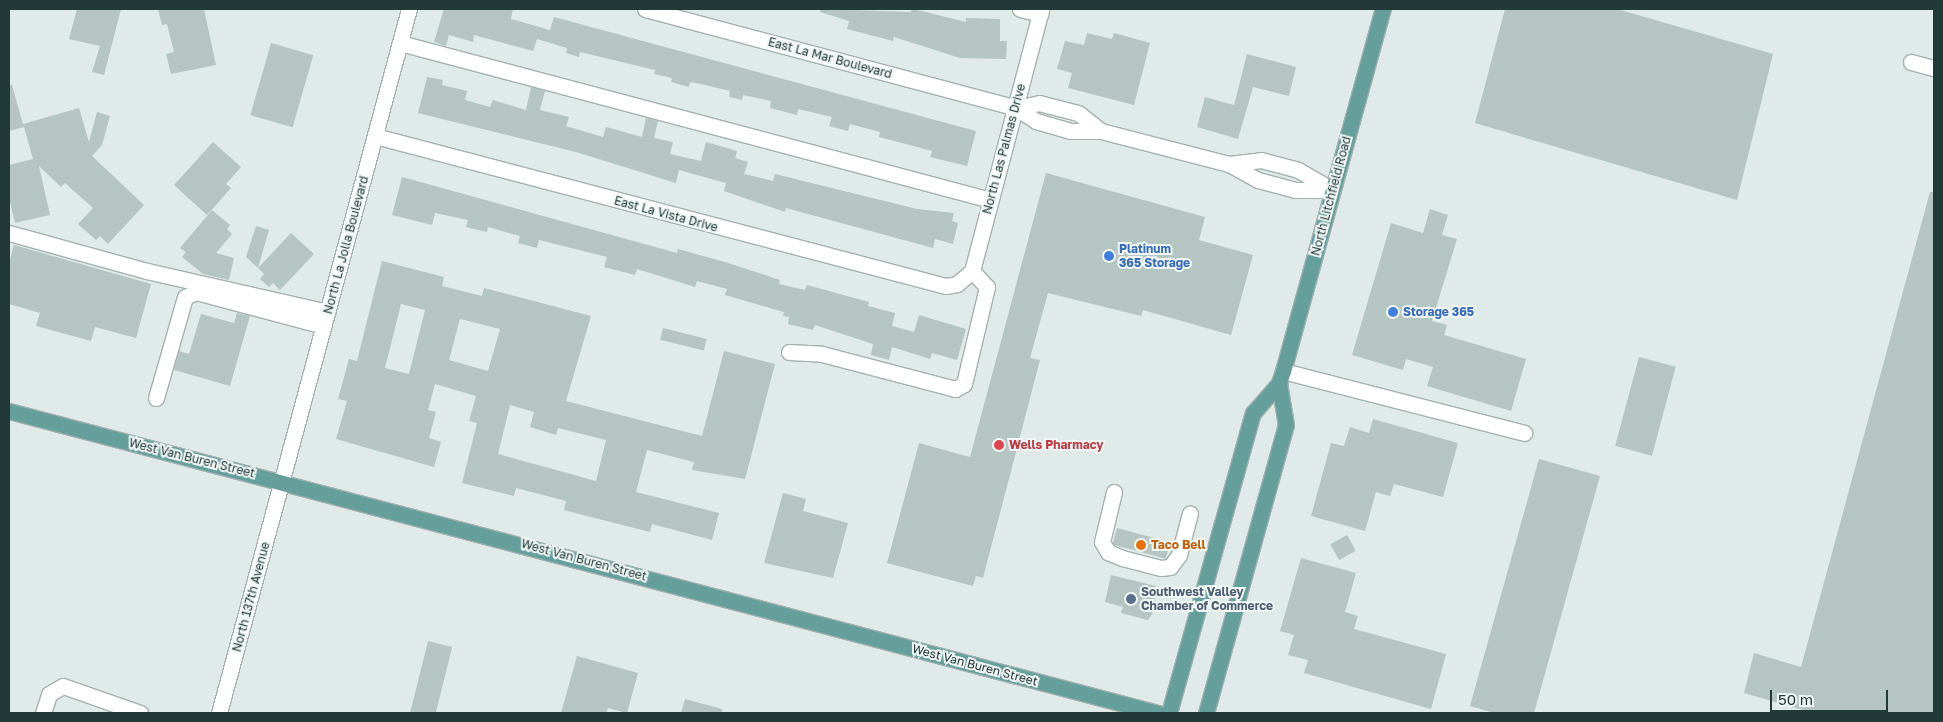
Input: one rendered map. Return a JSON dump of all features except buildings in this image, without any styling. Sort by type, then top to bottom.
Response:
[{"type":"main road","name":"North Litchfield Road","points":[[1206,713],[1286,425],[1281,377],[1383,9]]},
{"type":"main road","name":"North Litchfield Road","points":[[1169,713],[1253,412],[1281,377]]},
{"type":"main road","name":"West Van Buren Street","points":[[9,411],[282,481],[1158,713]]},
{"type":"street","name":"North La Jolla Boulevard","points":[[282,481],[409,9]]},
{"type":"street","name":"East La Mar Boulevard","points":[[645,9],[1016,108],[1036,121],[1071,131],[1100,131],[1229,164],[1258,180],[1295,190],[1333,190]]},
{"type":"street","points":[[1020,9],[1041,11]]},
{"type":"street","name":"North Las Palmas Drive","points":[[972,270],[1041,11]]},
{"type":"street","points":[[400,42],[991,200]]},
{"type":"street","points":[[1911,62],[1934,68]]},
{"type":"street","name":"East La Vista Drive","points":[[375,136],[931,285],[957,284],[972,270]]},
{"type":"street","points":[[9,233],[326,319]]},
{"type":"street","points":[[789,352],[822,354],[955,389],[964,384],[987,287],[972,270]]},
{"type":"street","points":[[156,398],[185,297],[196,292],[280,314],[326,319]]},
{"type":"street","points":[[1281,377],[1524,433]]},
{"type":"street","name":"North 137th Avenue","points":[[220,713],[282,481]]},
{"type":"street","points":[[1114,492],[1102,542],[1108,552],[1122,558],[1162,568],[1170,567],[1179,555],[1190,513]]},
{"type":"street","points":[[43,713],[49,694],[62,686],[140,713]]},
{"type":"place","name":"Platinum 365 Storage","points":[[1109,256]]},
{"type":"place","name":"Storage 365","points":[[1393,312]]},
{"type":"place","name":"Wells Pharmacy","points":[[999,445]]},
{"type":"place","name":"Taco Bell","points":[[1141,545]]},
{"type":"place","name":"Southwest Valley Chamber of Commerce","points":[[1131,599]]}]
